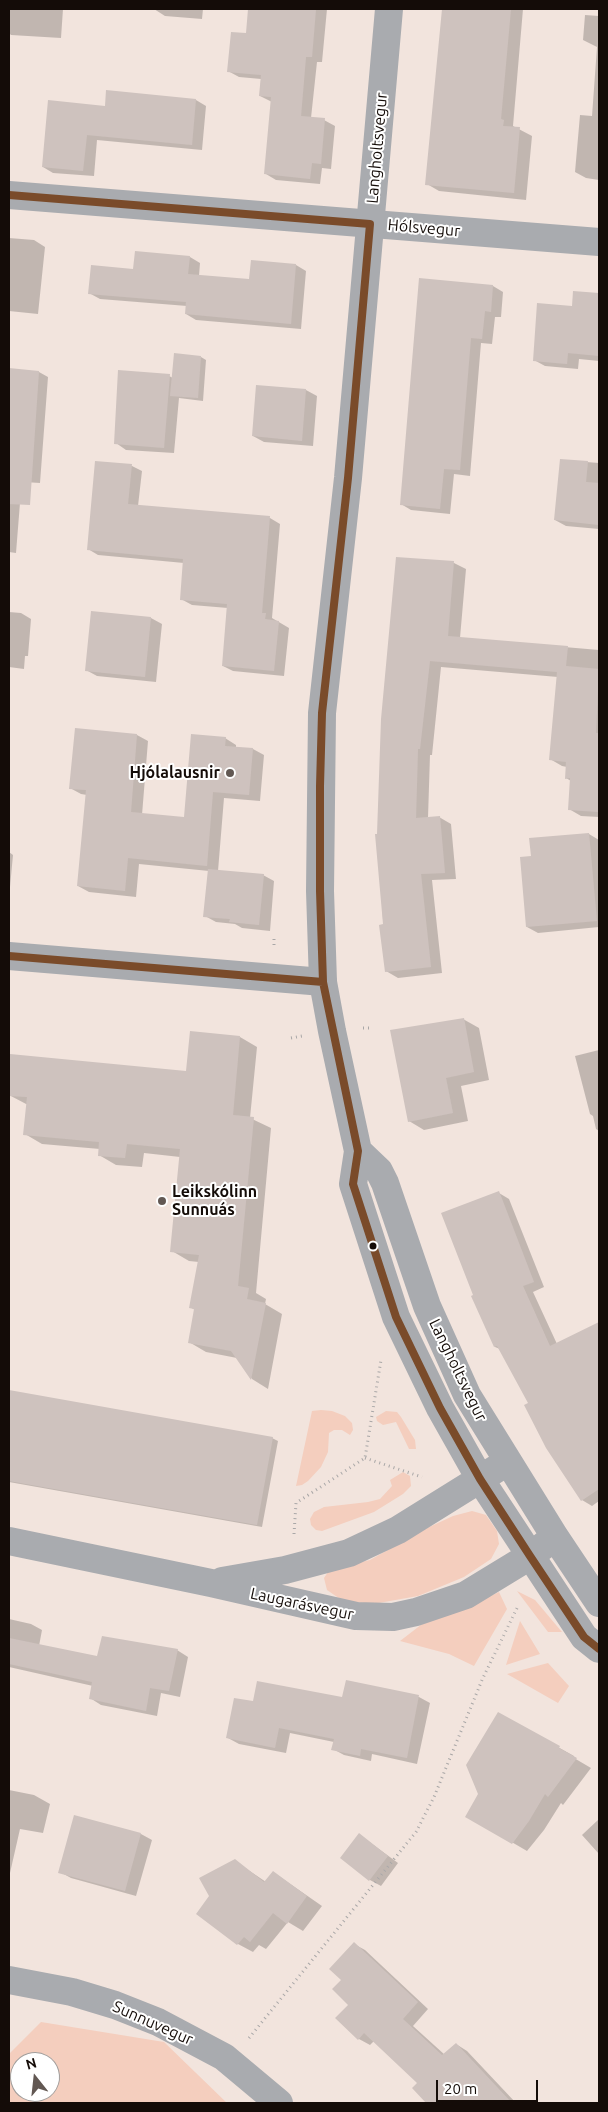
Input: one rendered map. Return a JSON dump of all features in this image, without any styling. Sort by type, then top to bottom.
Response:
[{"type":"street","name":"Langholtsvegur","points":[[389,9],[348,478],[322,713],[320,891],[323,982],[358,1151],[353,1184],[396,1316],[440,1408],[480,1479],[584,1637],[599,1649]]},
{"type":"street","name":"Hólsvegur","points":[[9,195],[599,242]]},
{"type":"street","points":[[9,956],[323,982]]},
{"type":"street","name":"Langholtsvegur","points":[[358,1151],[379,1171],[394,1209],[426,1306],[467,1395],[555,1537],[599,1603]]},
{"type":"street","points":[[364,1219],[394,1209]]},
{"type":"street","points":[[396,1316],[426,1306]]},
{"type":"street","points":[[440,1408],[467,1395]]},
{"type":"street","name":"Laugarásvegur","points":[[211,1583],[285,1570],[349,1553],[398,1530],[508,1462]]},
{"type":"street","name":"Laugarásvegur","points":[[9,1541],[211,1583],[356,1616],[393,1617],[416,1612],[466,1595],[530,1556],[555,1537]]},
{"type":"street","name":"Sunnuvegur","points":[[9,1980],[72,1992],[115,2005],[158,2022],[231,2062],[279,2103]]},
{"type":"path","points":[[294,1542],[296,1503],[365,1458],[382,1359]]},
{"type":"path","points":[[365,1458],[430,1479]]},
{"type":"path","points":[[231,2062],[416,1832],[434,1797],[482,1680],[518,1606]]},
{"type":"shaded area","points":[[312,1411],[332,1411],[345,1416],[352,1423],[353,1430],[350,1435],[342,1430],[334,1430],[329,1433],[328,1452],[321,1467],[308,1481],[296,1486]]},
{"type":"shaded area","points":[[386,1411],[397,1412],[401,1417],[415,1440],[416,1449],[409,1449],[396,1422],[383,1425],[377,1421],[376,1417]]},
{"type":"shaded area","points":[[403,1472],[410,1476],[411,1486],[403,1494],[374,1512],[322,1531],[316,1530],[311,1525],[310,1519],[314,1512],[324,1507],[380,1499],[392,1486],[390,1480]]},
{"type":"shaded area","points":[[472,1511],[486,1515],[497,1531],[499,1544],[491,1559],[464,1577],[418,1596],[373,1604],[343,1601],[327,1590],[324,1578],[330,1569],[370,1560],[425,1529],[453,1516]]},
{"type":"shaded area","points":[[517,1591],[535,1600],[562,1632],[548,1632]]},
{"type":"shaded area","points":[[499,1592],[507,1609],[474,1666],[449,1654],[400,1641],[426,1621],[467,1607]]},
{"type":"shaded area","points":[[520,1621],[540,1654],[506,1665]]},
{"type":"shaded area","points":[[548,1663],[569,1686],[558,1703],[507,1674]]},
{"type":"shaded area","points":[[41,2022],[164,2042],[227,2103],[9,2103],[10,2053],[10,2102],[60,2102],[60,2052],[11,2052]]},
{"type":"building","points":[[248,9],[316,9],[312,57],[306,57],[301,116],[325,118],[321,164],[312,163],[310,179],[264,174],[271,97],[259,96],[261,75],[227,72],[231,32],[246,33]]},
{"type":"building","points":[[442,9],[511,9],[501,119],[504,120],[503,126],[520,127],[514,193],[425,185]]},
{"type":"building","points":[[106,90],[196,99],[192,145],[87,135],[83,171],[42,167],[48,100],[105,106]]},
{"type":"building","points":[[135,251],[190,256],[188,274],[249,279],[251,260],[296,264],[291,324],[185,314],[186,302],[88,294],[91,265],[133,269]]},
{"type":"building","points":[[419,278],[493,285],[491,312],[485,311],[482,339],[471,338],[460,470],[444,469],[440,509],[400,505]]},
{"type":"building","points":[[573,291],[599,293],[599,356],[568,353],[567,364],[533,361],[537,303],[572,306]]},
{"type":"building","points":[[174,353],[201,356],[198,398],[170,396]]},
{"type":"building","points":[[9,368],[39,371],[30,505],[9,504]]},
{"type":"building","points":[[118,370],[170,374],[164,448],[114,444]]},
{"type":"building","points":[[256,385],[306,389],[302,441],[252,436]]},
{"type":"building","points":[[560,459],[588,461],[586,482],[599,483],[599,525],[554,520]]},
{"type":"building","points":[[95,461],[132,464],[128,504],[270,516],[262,613],[266,613],[265,619],[279,621],[274,671],[222,666],[227,604],[180,600],[183,559],[87,550]]},
{"type":"building","points":[[396,557],[454,561],[448,636],[568,646],[566,666],[599,669],[596,733],[599,733],[599,812],[568,810],[570,778],[565,779],[566,762],[549,760],[557,672],[430,661],[420,749],[418,749],[416,818],[440,816],[445,873],[421,874],[431,967],[385,972],[379,925],[383,924],[375,834],[377,834],[381,719]]},
{"type":"building","points":[[91,611],[151,617],[145,677],[85,671]]},
{"type":"building","points":[[75,728],[137,734],[131,812],[184,817],[191,734],[226,737],[225,746],[253,748],[249,795],[213,792],[207,866],[128,858],[125,891],[77,886],[86,790],[69,789]]},
{"type":"building","points":[[589,833],[597,921],[526,927],[520,857],[531,856],[529,838]]},
{"type":"building","points":[[208,869],[264,874],[259,925],[229,922],[230,919],[203,917]]},
{"type":"building","points":[[464,1018],[474,1072],[446,1078],[453,1113],[408,1122],[390,1030]]},
{"type":"building","points":[[190,1031],[240,1036],[233,1115],[254,1117],[238,1286],[249,1288],[247,1299],[266,1303],[251,1380],[231,1351],[188,1343],[194,1309],[189,1308],[199,1255],[170,1252],[180,1149],[127,1144],[125,1158],[98,1156],[99,1142],[23,1135],[27,1097],[9,1096],[10,1054],[186,1071]]},
{"type":"building","points":[[499,1191],[534,1282],[523,1286],[550,1346],[599,1322],[599,1489],[581,1501],[546,1448],[524,1405],[528,1403],[497,1346],[494,1347],[471,1296],[473,1295],[441,1213]]},
{"type":"building","points":[[9,1390],[273,1437],[257,1525],[9,1481]]},
{"type":"building","points":[[102,1636],[178,1649],[169,1691],[150,1688],[146,1711],[89,1699],[92,1682],[9,1664],[9,1638],[97,1656]]},
{"type":"building","points":[[346,1680],[419,1695],[407,1758],[361,1749],[360,1756],[331,1750],[334,1739],[279,1728],[275,1748],[226,1738],[234,1698],[253,1701],[257,1681],[342,1697]]},
{"type":"building","points":[[498,1712],[560,1746],[559,1748],[577,1758],[548,1797],[545,1794],[529,1821],[512,1844],[465,1817],[478,1794],[466,1765]]},
{"type":"building","points":[[74,1815],[141,1833],[125,1891],[58,1873]]},
{"type":"building","points":[[359,1833],[388,1856],[369,1881],[340,1858]]},
{"type":"building","points":[[235,1859],[264,1882],[273,1871],[307,1896],[287,1924],[273,1913],[250,1942],[244,1937],[237,1945],[196,1914],[209,1896],[199,1878]]},
{"type":"building","points":[[354,1942],[418,2002],[403,2019],[442,2055],[456,2043],[512,2103],[426,2103],[412,2088],[417,2083],[364,2033],[358,2040],[335,2018],[348,2005],[332,1989],[341,1980],[329,1969]]},
{"type":"transit line","points":[[9,195],[370,224],[348,478],[322,713],[320,786],[320,891],[323,982],[358,1151],[353,1184],[396,1317],[440,1408],[480,1479],[530,1556],[584,1637],[599,1649]]},
{"type":"transit line","points":[[9,956],[323,982]]},
{"type":"place","name":"Hjólalausnir","points":[[230,773]]},
{"type":"place","name":"Leikskólinn Sunnuás","points":[[162,1201]]}]
